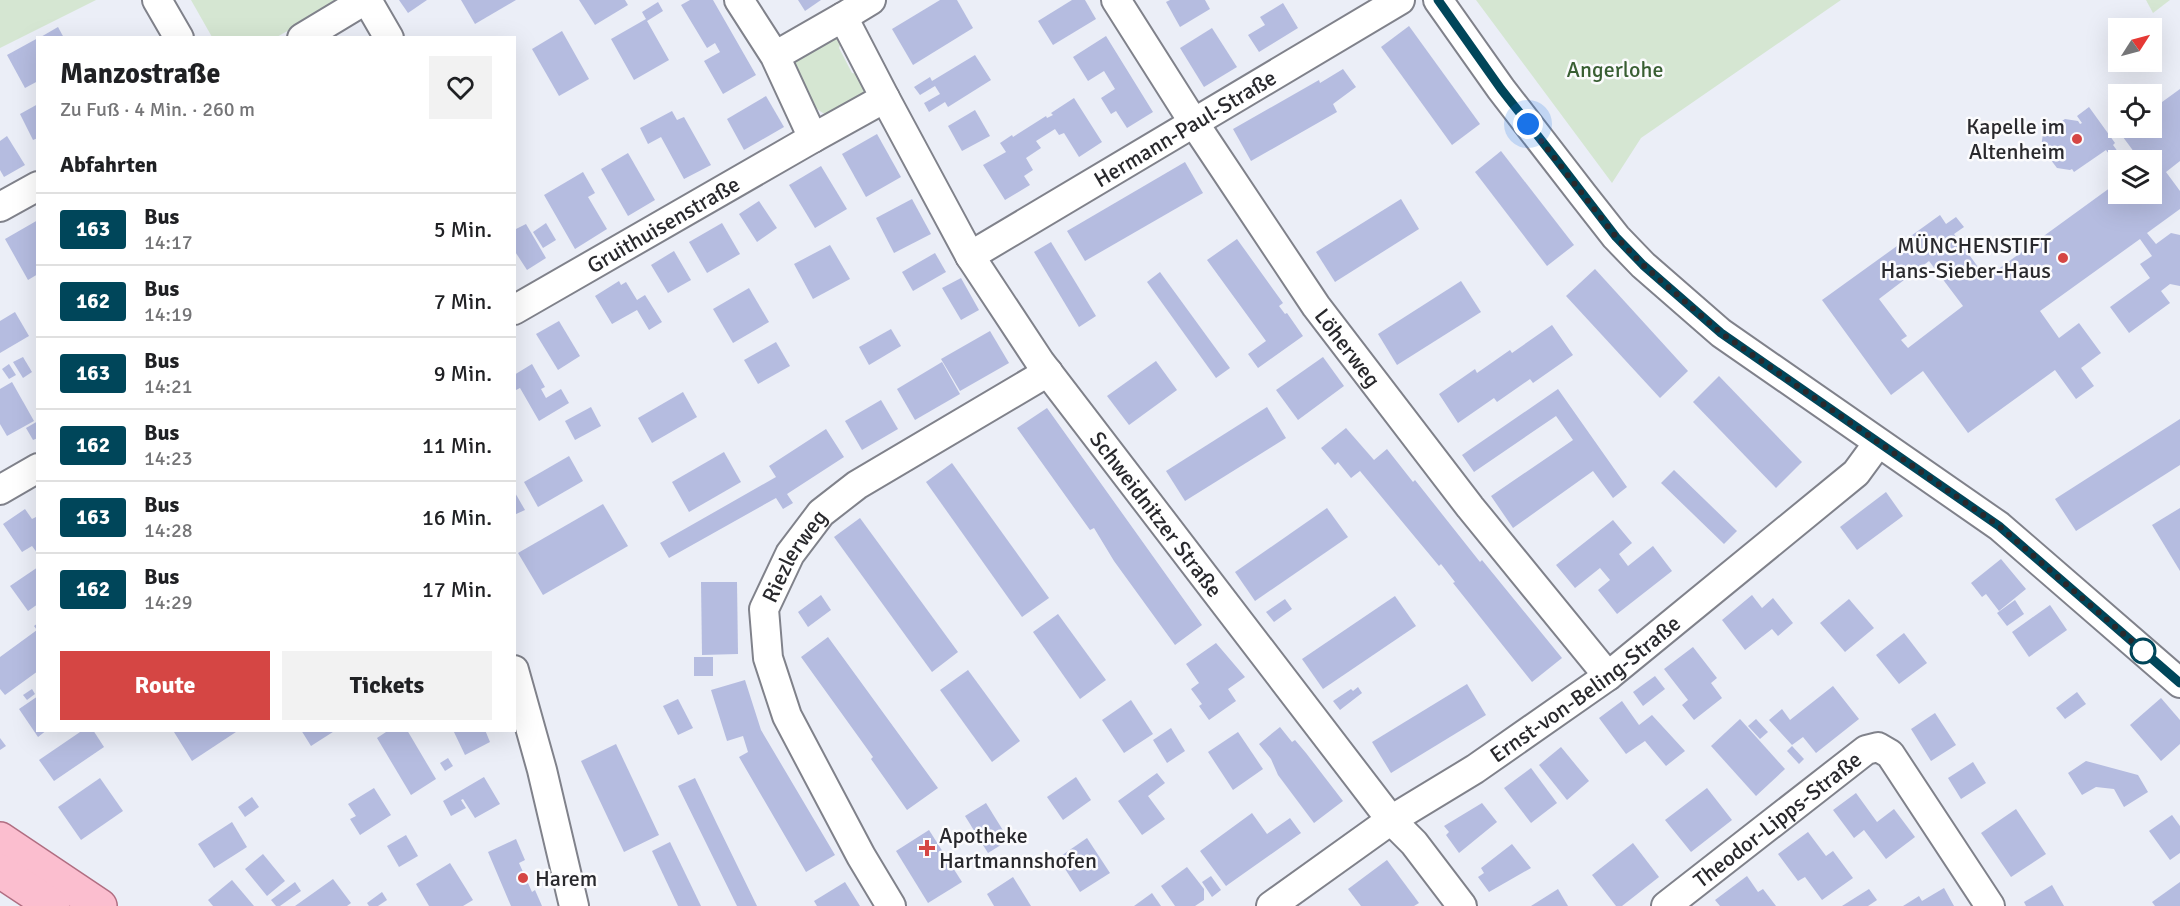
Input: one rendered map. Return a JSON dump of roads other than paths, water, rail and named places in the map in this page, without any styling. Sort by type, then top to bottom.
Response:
[{"type":"main road","points":[[0,839],[100,906]]},
{"type":"main road","points":[[0,871],[53,906]]},
{"type":"street","points":[[157,0],[178,36]]},
{"type":"street","points":[[305,36],[366,0],[388,36]]},
{"type":"street","points":[[739,0],[775,56],[813,138]]},
{"type":"street","points":[[775,56],[871,0]]},
{"type":"street","name":"Löherweg","points":[[1116,0],[1194,123],[1316,306],[1470,507],[1608,676]]},
{"type":"street","name":"Hermann-Paul-Straße","points":[[970,256],[1400,0]]},
{"type":"street","points":[[1438,0],[1501,89],[1616,237],[1643,265],[1721,333],[1999,526],[2179,681]]},
{"type":"street","name":"Schweidnitzer Straße","points":[[843,16],[970,256],[1048,372],[1391,820],[1414,843],[1462,906]]},
{"type":"street","name":"Gruithuisenstraße","points":[[516,309],[885,98]]},
{"type":"street","points":[[0,207],[36,187]]},
{"type":"street","name":"Riezlerweg","points":[[891,906],[861,856],[787,716],[768,658],[764,609],[790,554],[821,513],[857,485],[1048,372]]},
{"type":"street","name":"Ernst-von-Beling-Straße","points":[[1271,906],[1391,820],[1475,770],[1608,676],[1856,472],[1878,443]]},
{"type":"street","points":[[0,490],[36,469]]},
{"type":"street","points":[[516,677],[540,761],[574,906]]},
{"type":"street","name":"Theodor-Lipps-Straße","points":[[1666,906],[1866,750],[1878,747],[1890,754],[1990,906]]},
{"type":"place","name":"Kapelle im Altenheim","points":[[2077,139]]},
{"type":"place","name":"MÜNCHENSTIFT Hans-Sieber-Haus","points":[[2063,258]]},
{"type":"place","name":"Apotheke Hartmannshofen","points":[[927,848]]},
{"type":"place","name":"Harem","points":[[523,878]]},
{"type":"park label","name":"Angerlohe","points":[[1615,69]]}]
